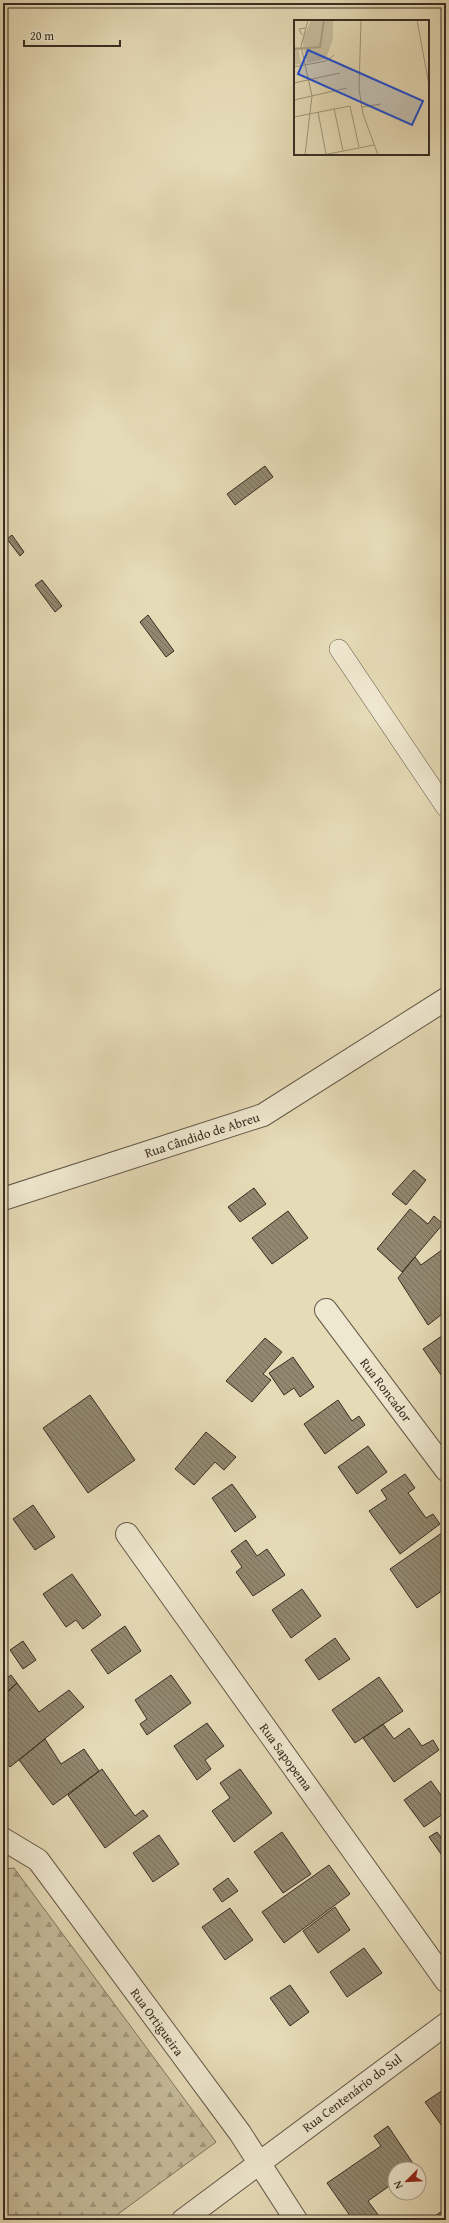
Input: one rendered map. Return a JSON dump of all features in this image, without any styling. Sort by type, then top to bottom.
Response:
[{"type":"street","name":"Rua Cândido de Abreu","points":[[3,1199],[264,1115],[446,999]]},
{"type":"street","name":"Rua Roncador","points":[[326,1310],[446,1470]]},
{"type":"street","name":"Rua Sapopema","points":[[127,1534],[446,1981]]},
{"type":"street","name":"Rua Ortigueira","points":[[3,1838],[38,1860],[240,2133],[296,2220]]},
{"type":"street","name":"Rua Centenário do Sul","points":[[183,2220],[446,2024]]},
{"type":"lane","points":[[339,649],[446,808]]},
{"type":"green space","points":[[14,1868],[216,2142],[110,2220],[3,2220],[3,1869]]},
{"type":"building","points":[[265,466],[273,477],[235,505],[227,494]]},
{"type":"building","points":[[12,535],[24,552],[20,556],[7,539]]},
{"type":"building","points":[[42,580],[62,606],[55,612],[35,585]]},
{"type":"building","points":[[148,615],[174,651],[166,657],[140,622]]},
{"type":"building","points":[[414,1170],[426,1180],[406,1205],[392,1194]]},
{"type":"building","points":[[254,1188],[266,1204],[240,1222],[228,1207]]},
{"type":"building","points":[[410,1209],[428,1224],[434,1216],[443,1224],[402,1272],[377,1249]]},
{"type":"building","points":[[288,1211],[308,1238],[272,1264],[252,1238]]},
{"type":"building","points":[[446,1247],[446,1311],[428,1325],[398,1278],[415,1257],[421,1265]]},
{"type":"building","points":[[446,1333],[446,1382],[423,1349]]},
{"type":"building","points":[[265,1338],[282,1352],[263,1374],[271,1380],[252,1402],[226,1381]]},
{"type":"building","points":[[293,1357],[314,1387],[300,1397],[294,1388],[284,1395],[269,1373]]},
{"type":"building","points":[[90,1395],[135,1460],[88,1493],[43,1428]]},
{"type":"building","points":[[338,1400],[352,1421],[359,1416],[365,1425],[325,1454],[304,1424]]},
{"type":"building","points":[[206,1432],[236,1457],[224,1470],[215,1462],[194,1485],[175,1469]]},
{"type":"building","points":[[368,1446],[387,1472],[357,1494],[338,1467]]},
{"type":"building","points":[[405,1474],[415,1488],[408,1493],[426,1518],[433,1514],[440,1524],[400,1554],[369,1511],[387,1499],[381,1490]]},
{"type":"building","points":[[232,1484],[256,1517],[235,1532],[212,1498]]},
{"type":"building","points":[[33,1505],[55,1537],[35,1550],[13,1519]]},
{"type":"building","points":[[446,1530],[446,1588],[417,1608],[390,1569]]},
{"type":"building","points":[[246,1540],[257,1556],[267,1549],[285,1575],[253,1596],[236,1572],[242,1567],[231,1551]]},
{"type":"building","points":[[72,1574],[101,1615],[83,1629],[76,1620],[66,1627],[43,1594]]},
{"type":"building","points":[[302,1589],[321,1616],[291,1638],[272,1610]]},
{"type":"building","points":[[125,1626],[141,1651],[108,1674],[91,1650]]},
{"type":"building","points":[[335,1638],[350,1659],[319,1680],[305,1660]]},
{"type":"building","points":[[23,1641],[36,1660],[23,1669],[10,1650]]},
{"type":"building","points":[[11,1675],[17,1683],[3,1696],[3,1681]]},
{"type":"building","points":[[171,1675],[191,1703],[147,1735],[140,1724],[147,1719],[135,1700]]},
{"type":"building","points":[[379,1677],[403,1711],[355,1743],[332,1710]]},
{"type":"building","points":[[17,1683],[39,1712],[69,1690],[84,1707],[10,1767],[3,1759],[3,1696]]},
{"type":"building","points":[[207,1723],[224,1746],[205,1760],[211,1769],[197,1780],[174,1746]]},
{"type":"building","points":[[383,1724],[394,1739],[409,1728],[422,1746],[433,1740],[439,1750],[394,1782],[363,1738]]},
{"type":"building","points":[[45,1739],[61,1764],[84,1749],[99,1771],[53,1805],[19,1760]]},
{"type":"building","points":[[102,1769],[135,1816],[143,1810],[148,1816],[105,1848],[68,1795]]},
{"type":"building","points":[[240,1769],[272,1813],[234,1842],[212,1811],[230,1798],[220,1783]]},
{"type":"building","points":[[431,1781],[446,1802],[446,1812],[424,1827],[404,1800]]},
{"type":"building","points":[[282,1832],[311,1874],[283,1893],[254,1852]]},
{"type":"building","points":[[437,1832],[444,1841],[446,1840],[446,1861],[429,1837]]},
{"type":"building","points":[[159,1835],[179,1864],[153,1882],[133,1853]]},
{"type":"building","points":[[329,1865],[350,1894],[284,1943],[262,1912]]},
{"type":"building","points":[[228,1878],[238,1891],[222,1902],[213,1889]]},
{"type":"building","points":[[335,1907],[350,1930],[318,1953],[303,1931]]},
{"type":"building","points":[[230,1908],[253,1940],[225,1960],[202,1927]]},
{"type":"building","points":[[364,1948],[382,1973],[347,1997],[330,1972]]},
{"type":"building","points":[[290,1985],[309,2012],[290,2026],[270,1998]]},
{"type":"building","points":[[446,2088],[446,2123],[442,2126],[425,2102]]},
{"type":"building","points":[[388,2126],[411,2161],[387,2161],[387,2188],[368,2201],[379,2216],[374,2220],[353,2220],[327,2183],[381,2146],[374,2136]]},
{"type":"building","points":[[443,2210],[446,2214],[446,2220],[430,2220]]}]
